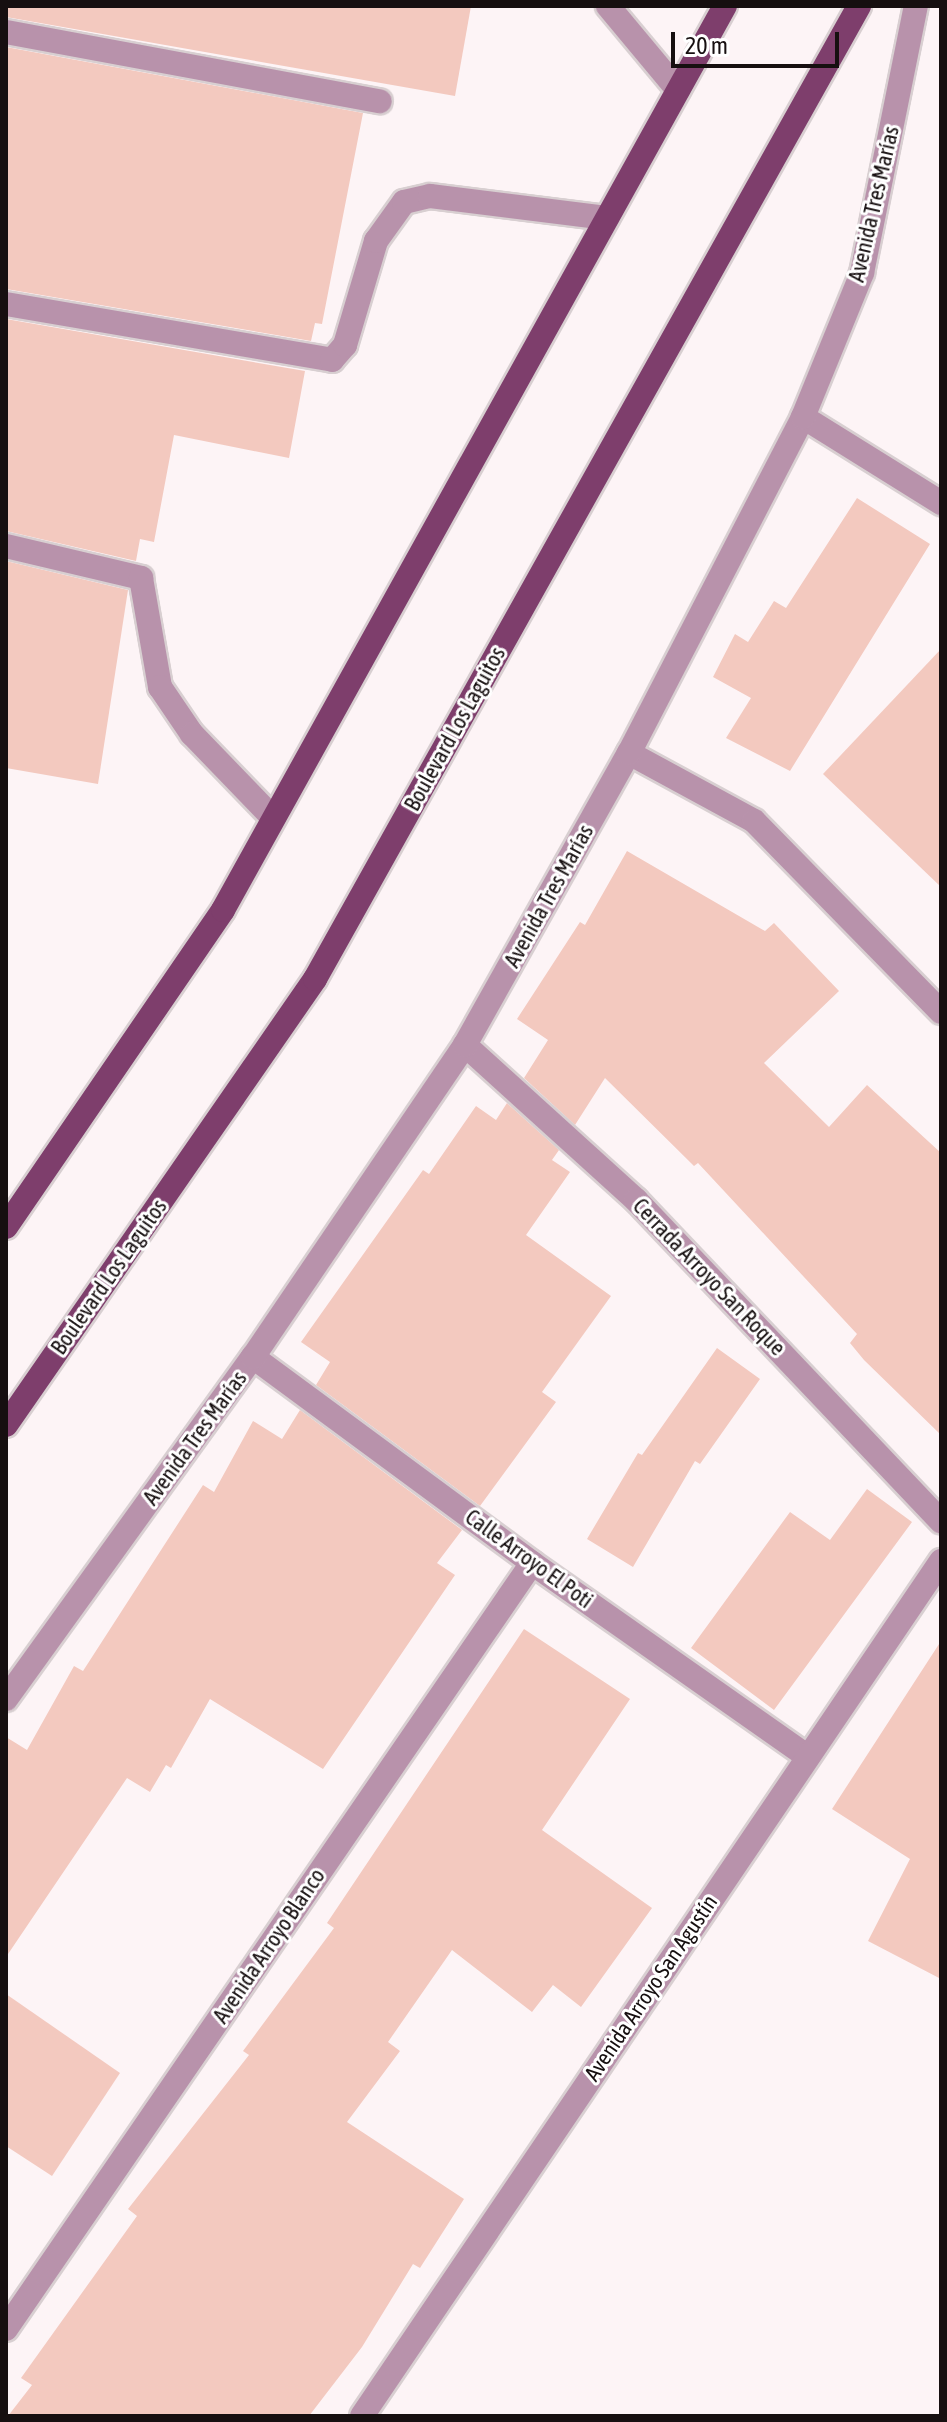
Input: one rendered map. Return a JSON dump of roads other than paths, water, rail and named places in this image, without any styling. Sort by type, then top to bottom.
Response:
[{"type":"main road","points":[[6,1227],[223,910],[725,6]]},
{"type":"main road","name":"Boulevard Los Laguitos","points":[[6,1425],[315,979],[859,6]]},
{"type":"street","points":[[608,6],[678,90]]},
{"type":"street","name":"Avenida Tres Marías","points":[[6,1699],[253,1357],[465,1045],[629,753],[803,417],[862,273],[916,6]]},
{"type":"street","points":[[6,32],[380,101]]},
{"type":"street","points":[[6,304],[332,360],[345,345],[376,241],[404,202],[430,196],[607,218]]},
{"type":"street","points":[[803,417],[941,503]]},
{"type":"street","points":[[6,546],[141,578],[160,687],[192,734],[273,818]]},
{"type":"street","points":[[629,753],[754,821],[941,1012]]},
{"type":"street","name":"Cerrada Arroyo San Roque","points":[[465,1045],[636,1200],[941,1521]]},
{"type":"street","name":"Calle Arroyo El Poti","points":[[253,1357],[532,1563],[808,1757]]},
{"type":"street","name":"Avenida Arroyo San Agustín","points":[[362,2416],[941,1561]]},
{"type":"street","name":"Avenida Arroyo Blanco","points":[[6,2329],[532,1563]]}]
